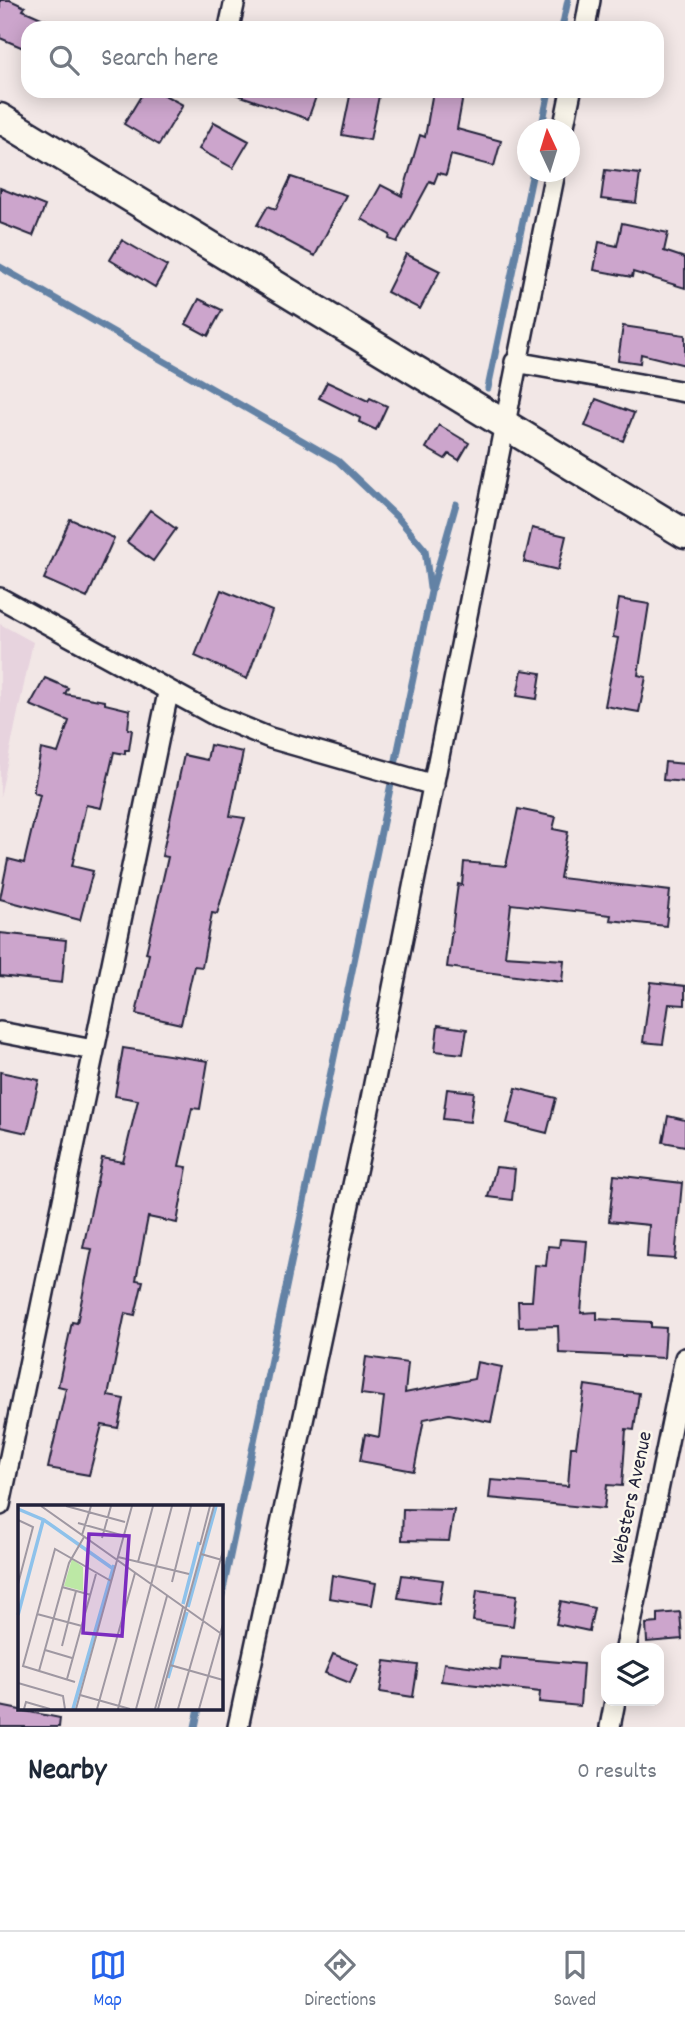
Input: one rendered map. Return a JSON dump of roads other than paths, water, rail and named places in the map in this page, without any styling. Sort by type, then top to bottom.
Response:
[{"type":"main road","points":[[0,118],[503,421],[685,534]]},
{"type":"street","points":[[230,21],[235,0]]},
{"type":"street","points":[[586,21],[590,0]]},
{"type":"street","points":[[566,119],[571,98]]},
{"type":"street","points":[[238,1727],[427,783],[553,182]]},
{"type":"street","points":[[515,362],[685,392]]},
{"type":"street","points":[[0,598],[168,693],[270,738],[427,783]]},
{"type":"street","points":[[0,1506],[168,693]]},
{"type":"street","points":[[0,1032],[93,1050]]},
{"type":"street","name":"Websters Avenue","points":[[627,1643],[685,1358]]},
{"type":"street","points":[[610,1727],[614,1706]]},
{"type":"waterway","points":[[564,21],[568,0]]},
{"type":"waterway","points":[[543,119],[548,98]]},
{"type":"waterway","points":[[488,388],[531,182]]},
{"type":"waterway","points":[[0,267],[338,461],[399,519],[425,550],[430,588]]},
{"type":"waterway","points":[[222,1594],[431,592],[456,504]]},
{"type":"waterway","points":[[195,1727],[199,1710]]}]
